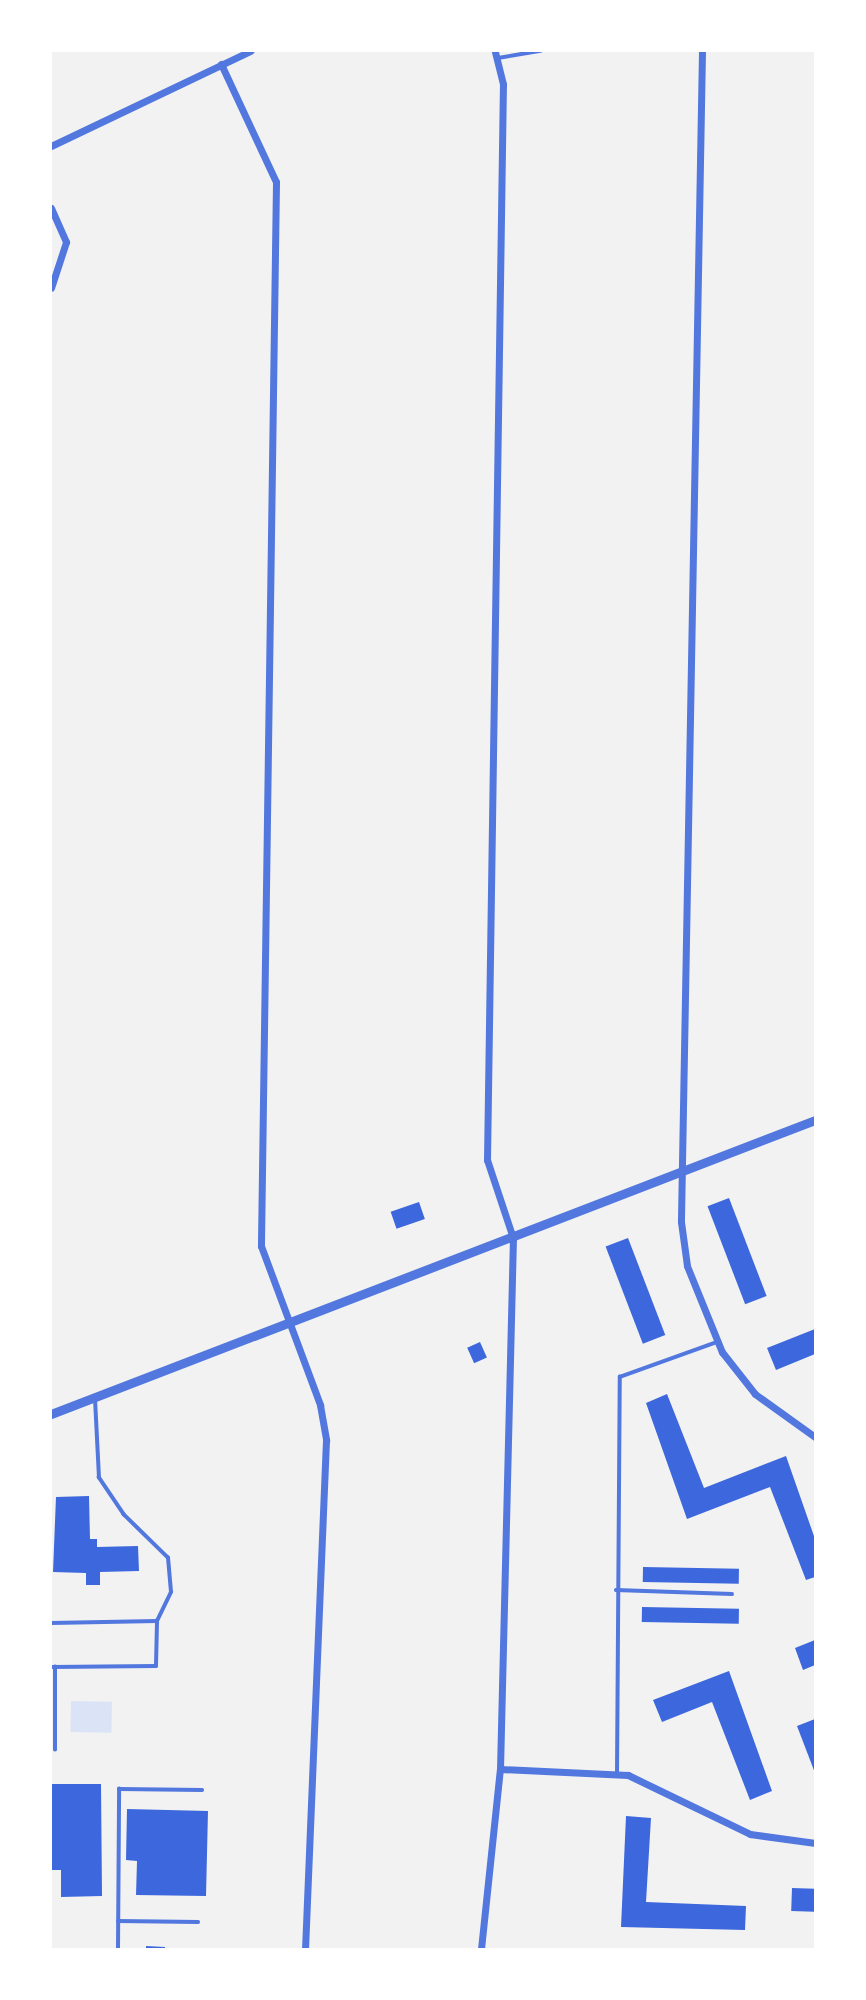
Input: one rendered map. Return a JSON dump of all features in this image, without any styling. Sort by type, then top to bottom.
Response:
[{"type":"street","points":[[51,146],[250,51]]},
{"type":"street","points":[[702,51],[681,1173],[687,1266],[717,1342],[755,1394],[815,1437]]},
{"type":"street","points":[[481,1949],[500,1769],[513,1238],[487,1160],[503,84],[497,54]]},
{"type":"street","points":[[221,64],[276,182],[261,1246],[326,1440],[305,1949]]},
{"type":"street","points":[[51,208],[66,242],[51,288]]},
{"type":"street","points":[[51,1414],[815,1120]]},
{"type":"street","points":[[500,1769],[617,1774],[750,1834],[815,1843]]},
{"type":"lane","points":[[497,54],[540,51]]},
{"type":"lane","points":[[617,1774],[616,1590],[620,1377],[717,1342]]},
{"type":"lane","points":[[55,1750],[53,1667],[156,1666],[157,1620],[172,1592],[168,1558],[124,1515],[99,1478],[95,1397]]},
{"type":"lane","points":[[616,1590],[732,1594]]},
{"type":"lane","points":[[51,1623],[157,1620]]},
{"type":"lane","points":[[118,1949],[119,1789],[202,1790]]},
{"type":"lane","points":[[118,1921],[198,1922]]},
{"type":"shaded area","points":[[71,1701],[112,1702],[111,1733],[70,1732]]},
{"type":"building","points":[[729,1198],[767,1296],[745,1304],[708,1206]]},
{"type":"building","points":[[419,1202],[425,1219],[396,1229],[391,1212]]},
{"type":"building","points":[[628,1238],[665,1335],[643,1344],[606,1247]]},
{"type":"building","points":[[815,1329],[815,1354],[776,1370],[767,1348]]},
{"type":"building","points":[[480,1342],[487,1358],[474,1363],[467,1348]]},
{"type":"building","points":[[667,1394],[704,1488],[786,1456],[815,1539],[815,1577],[806,1580],[770,1487],[687,1519],[646,1403]]},
{"type":"building","points":[[89,1496],[90,1539],[97,1539],[97,1547],[138,1546],[139,1571],[100,1572],[100,1585],[86,1585],[86,1573],[53,1572],[56,1497]]},
{"type":"building","points":[[643,1567],[739,1569],[739,1584],[643,1582]]},
{"type":"building","points":[[642,1607],[739,1609],[739,1624],[642,1622]]},
{"type":"building","points":[[815,1640],[815,1665],[803,1670],[795,1648]]},
{"type":"building","points":[[729,1671],[772,1791],[750,1800],[712,1702],[662,1722],[653,1700]]},
{"type":"building","points":[[815,1719],[815,1773],[797,1726]]},
{"type":"building","points":[[51,1784],[101,1784],[102,1896],[61,1897],[61,1870],[51,1870]]},
{"type":"building","points":[[127,1809],[208,1811],[206,1896],[136,1895],[137,1861],[126,1860]]},
{"type":"building","points":[[626,1816],[651,1818],[646,1902],[746,1906],[745,1930],[621,1927]]},
{"type":"building","points":[[792,1888],[815,1889],[814,1912],[791,1911]]},
{"type":"building","points":[[146,1946],[165,1947],[165,1949],[146,1949]]}]
